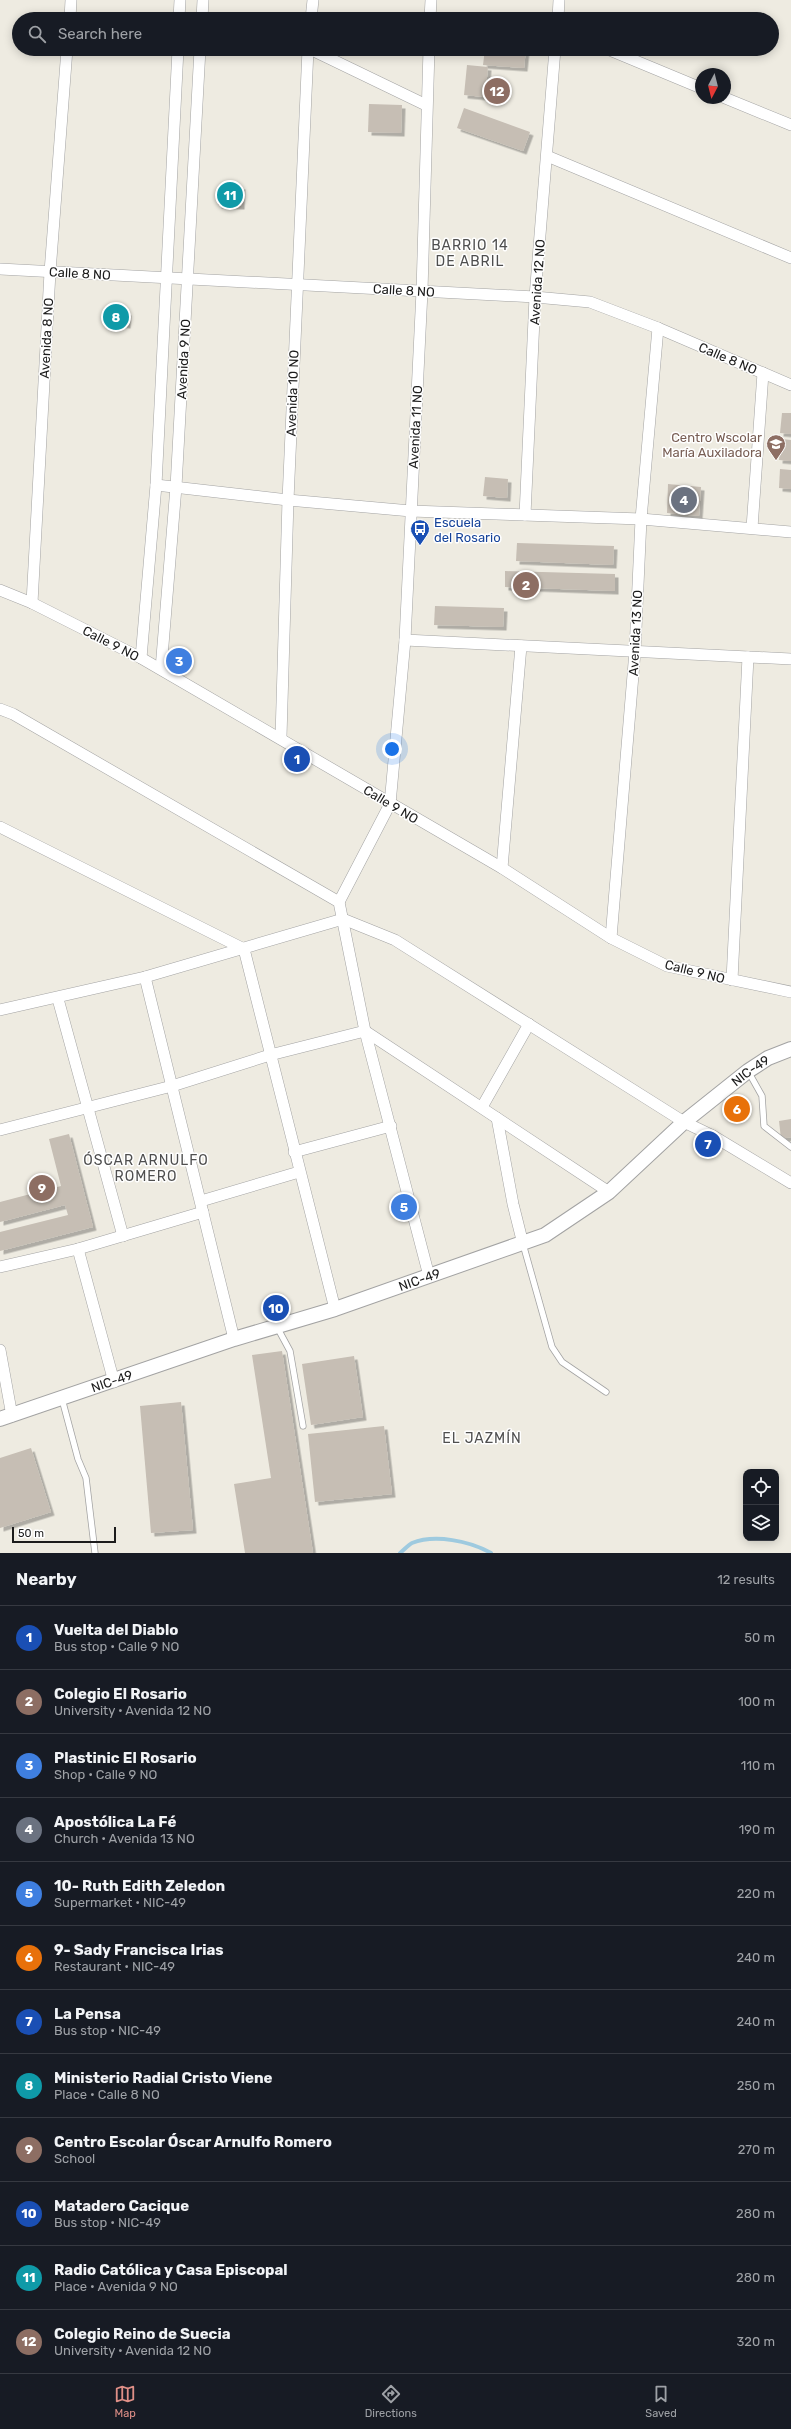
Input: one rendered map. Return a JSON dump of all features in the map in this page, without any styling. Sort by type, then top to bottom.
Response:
[{"type":"street","points":[[70,12],[71,0]]},
{"type":"street","points":[[179,12],[180,0]]},
{"type":"street","points":[[202,12],[203,0]]},
{"type":"street","points":[[312,12],[313,0]]},
{"type":"street","points":[[430,12],[431,0]]},
{"type":"street","points":[[558,0],[558,12]]},
{"type":"street","name":"Avenida 8 NO","points":[[32,603],[50,272],[67,56]]},
{"type":"street","name":"Avenida 9 NO","points":[[141,658],[156,485],[178,56]]},
{"type":"street","name":"Avenida 9 NO","points":[[161,669],[176,487],[200,56]]},
{"type":"street","name":"Avenida 10 NO","points":[[280,737],[297,284],[309,56]]},
{"type":"street","points":[[324,56],[426,105]]},
{"type":"street","name":"Avenida 11 NO","points":[[390,804],[405,640],[422,291],[426,105],[429,56]]},
{"type":"street","name":"Avenida 12 NO","points":[[525,515],[535,296],[555,56]]},
{"type":"street","points":[[624,56],[695,86]]},
{"type":"street","points":[[731,100],[791,125]]},
{"type":"street","points":[[547,156],[791,258]]},
{"type":"street","name":"Calle 8 NO","points":[[0,269],[535,296],[590,302],[658,328],[791,385]]},
{"type":"street","name":"Avenida 13 NO","points":[[611,938],[635,651],[641,519],[658,328]]},
{"type":"street","points":[[752,528],[763,373]]},
{"type":"street","points":[[156,485],[288,500],[411,511],[641,519],[791,532]]},
{"type":"street","name":"Calle 9 NO","points":[[0,590],[32,603],[161,669],[280,737],[390,804],[502,868],[611,938],[667,966],[791,992]]},
{"type":"street","points":[[405,640],[791,659]]},
{"type":"street","points":[[502,868],[521,646]]},
{"type":"street","points":[[732,980],[748,657]]},
{"type":"street","points":[[0,709],[13,714],[339,902]]},
{"type":"street","points":[[390,804],[339,902],[365,1031],[430,1276]]},
{"type":"street","points":[[0,826],[244,949],[299,1172],[335,1309]]},
{"type":"street","points":[[0,1010],[145,977],[343,919],[395,940],[684,1122],[713,1136],[791,1184]]},
{"type":"street","points":[[145,977],[234,1339]]},
{"type":"street","points":[[58,998],[86,1107],[123,1236]]},
{"type":"street","points":[[482,1107],[528,1024]]},
{"type":"street","points":[[0,1130],[172,1086],[270,1055],[365,1031],[609,1192]]},
{"type":"street","name":"NIC-49","points":[[6,1417],[114,1382],[234,1339],[335,1309],[545,1235],[609,1192],[684,1122],[748,1072],[768,1058],[791,1049]]},
{"type":"street","points":[[497,1118],[513,1204],[523,1244]]},
{"type":"street","points":[[294,1152],[391,1126]]},
{"type":"street","points":[[201,1200],[299,1172]]},
{"type":"street","points":[[0,1267],[78,1249],[204,1212]]},
{"type":"street","points":[[78,1249],[114,1382]]},
{"type":"street","points":[[0,1350],[6,1417]]},
{"type":"lane","points":[[748,1072],[762,1096],[764,1126],[791,1147]]},
{"type":"lane","points":[[523,1244],[552,1347],[562,1362],[606,1392]]},
{"type":"lane","points":[[277,1326],[290,1351],[303,1426]]},
{"type":"lane","points":[[62,1398],[78,1459],[86,1478],[95,1553]]},
{"type":"building","points":[[484,56],[525,56],[524,68],[483,65]]},
{"type":"building","points":[[467,65],[488,67],[485,97],[464,95]]},
{"type":"building","points":[[369,104],[402,105],[401,133],[368,132]]},
{"type":"building","points":[[464,108],[530,132],[523,151],[457,128]]},
{"type":"building","points":[[219,185],[242,186],[241,206],[218,205]]},
{"type":"building","points":[[104,310],[128,312],[127,325],[103,322]]},
{"type":"building","points":[[782,413],[791,413],[791,434],[780,433]]},
{"type":"building","points":[[781,439],[791,440],[791,461],[779,460]]},
{"type":"building","points":[[780,469],[791,470],[791,489],[779,488]]},
{"type":"building","points":[[485,477],[508,479],[507,498],[483,496]]},
{"type":"building","points":[[668,484],[701,487],[699,516],[667,513]]},
{"type":"building","points":[[517,543],[614,546],[613,565],[516,561]]},
{"type":"building","points":[[505,571],[615,574],[615,591],[505,587]]},
{"type":"building","points":[[435,606],[504,608],[503,627],[434,625]]},
{"type":"building","points":[[791,1119],[791,1137],[781,1139],[779,1121]]},
{"type":"building","points":[[69,1134],[93,1227],[0,1251],[0,1232],[68,1215],[65,1205],[0,1222],[0,1202],[61,1186],[49,1139]]},
{"type":"building","points":[[282,1351],[313,1553],[245,1553],[234,1484],[271,1478],[252,1355]]},
{"type":"building","points":[[354,1356],[363,1417],[311,1425],[302,1364]]},
{"type":"building","points":[[181,1402],[193,1530],[151,1533],[140,1406]]},
{"type":"building","points":[[384,1426],[392,1494],[315,1502],[308,1434]]},
{"type":"building","points":[[31,1448],[51,1512],[0,1528],[0,1458]]},
{"type":"waterway","points":[[400,1553],[412,1543],[431,1539],[463,1542],[491,1553]]},
{"type":"place","name":"Colegio Reino de Suecia","points":[[497,91]]},
{"type":"place","name":"Radio Católica y Casa Episcopal","points":[[230,195]]},
{"type":"place","name":"Ministerio Radial Cristo Viene","points":[[116,317]]},
{"type":"place","name":"Centro Wscolar María Auxiladora","points":[[776,461]]},
{"type":"place","name":"Apostólica La Fé","points":[[684,500]]},
{"type":"place","name":"Escuela del Rosario","points":[[420,546]]},
{"type":"place","name":"Colegio El Rosario","points":[[526,585]]},
{"type":"place","name":"Plastinic El Rosario","points":[[179,661]]},
{"type":"place","name":"Vuelta del Diablo","points":[[297,759]]},
{"type":"place","name":"9- Sady Francisca Irias","points":[[737,1109]]},
{"type":"place","name":"La Pensa","points":[[708,1144]]},
{"type":"place","name":"Centro Escolar Óscar Arnulfo Romero","points":[[42,1188]]},
{"type":"place","name":"10- Ruth Edith Zeledon","points":[[404,1207]]},
{"type":"place","name":"Matadero Cacique","points":[[276,1308]]},
{"type":"district","name":"BARRIO 14 DE ABRIL","points":[[470,254]]},
{"type":"district","name":"ÓSCAR ARNULFO ROMERO","points":[[146,1168]]},
{"type":"district","name":"EL JAZMÍN","points":[[482,1438]]}]
